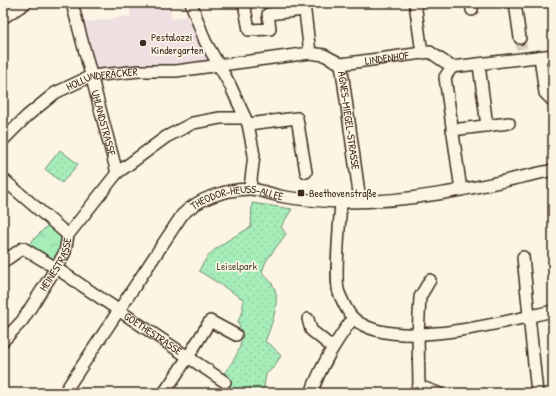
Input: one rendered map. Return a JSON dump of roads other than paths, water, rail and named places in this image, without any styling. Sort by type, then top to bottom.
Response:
[{"type":"street","points":[[3,18],[26,3]]},
{"type":"street","name":"UHLANDSTRASSE","points":[[72,3],[117,173]]},
{"type":"street","points":[[191,3],[205,41],[230,85],[246,121],[254,155],[250,188]]},
{"type":"street","points":[[244,3],[249,30],[270,29],[268,14],[304,6],[310,53]]},
{"type":"street","points":[[415,3],[422,53]]},
{"type":"street","points":[[515,3],[520,38]]},
{"type":"street","name":"LINDENHOF","points":[[341,64],[430,52],[452,67]]},
{"type":"street","points":[[219,65],[310,53],[324,55],[341,64]]},
{"type":"street","points":[[461,190],[445,77],[452,67],[479,65],[523,55],[540,57],[553,55]]},
{"type":"street","points":[[540,57],[545,93],[553,101]]},
{"type":"street","name":"AGNES-MIEGEL-STRASSE","points":[[341,64],[360,200]]},
{"type":"street","name":"HOLLUNDERÄCKER","points":[[3,140],[27,116],[55,92],[91,76],[139,71],[176,71],[219,65]]},
{"type":"street","points":[[479,65],[487,126]]},
{"type":"street","name":"UHLANDSTRASSE","points":[[68,235],[117,173],[166,137],[193,123],[220,118],[246,121],[297,118],[306,172]]},
{"type":"street","points":[[452,130],[508,123]]},
{"type":"street","name":"THEODOR-HEUSS-ALLEE","points":[[64,393],[182,215],[192,205],[213,195],[250,188],[287,197],[341,202],[412,198],[461,190],[553,170]]},
{"type":"street","name":"HEINESTRASSE","points":[[3,179],[68,235],[65,252],[56,268],[22,321],[3,341]]},
{"type":"street","points":[[341,202],[338,292],[353,318],[367,327],[391,334],[418,335],[451,332],[553,311]]},
{"type":"street","name":"GOETHESTRASSE","points":[[3,262],[23,248],[56,268],[225,382]]},
{"type":"street","points":[[523,257],[530,316],[536,393]]},
{"type":"street","points":[[430,280],[420,297],[416,390],[438,393]]},
{"type":"street","points":[[311,393],[318,374],[332,347],[353,318]]},
{"type":"street","points":[[308,319],[311,330],[332,347]]},
{"type":"street","name":"GOETHESTRASSE","points":[[164,393],[210,321],[236,335]]},
{"type":"tunnel","points":[[520,38],[522,50]]},
{"type":"place","name":"Pestalozzi Kindergarten","points":[[143,43]]},
{"type":"place","name":"Beethovenstraße","points":[[301,193]]},
{"type":"park label","name":"Leiselpark","points":[[237,266]]}]
